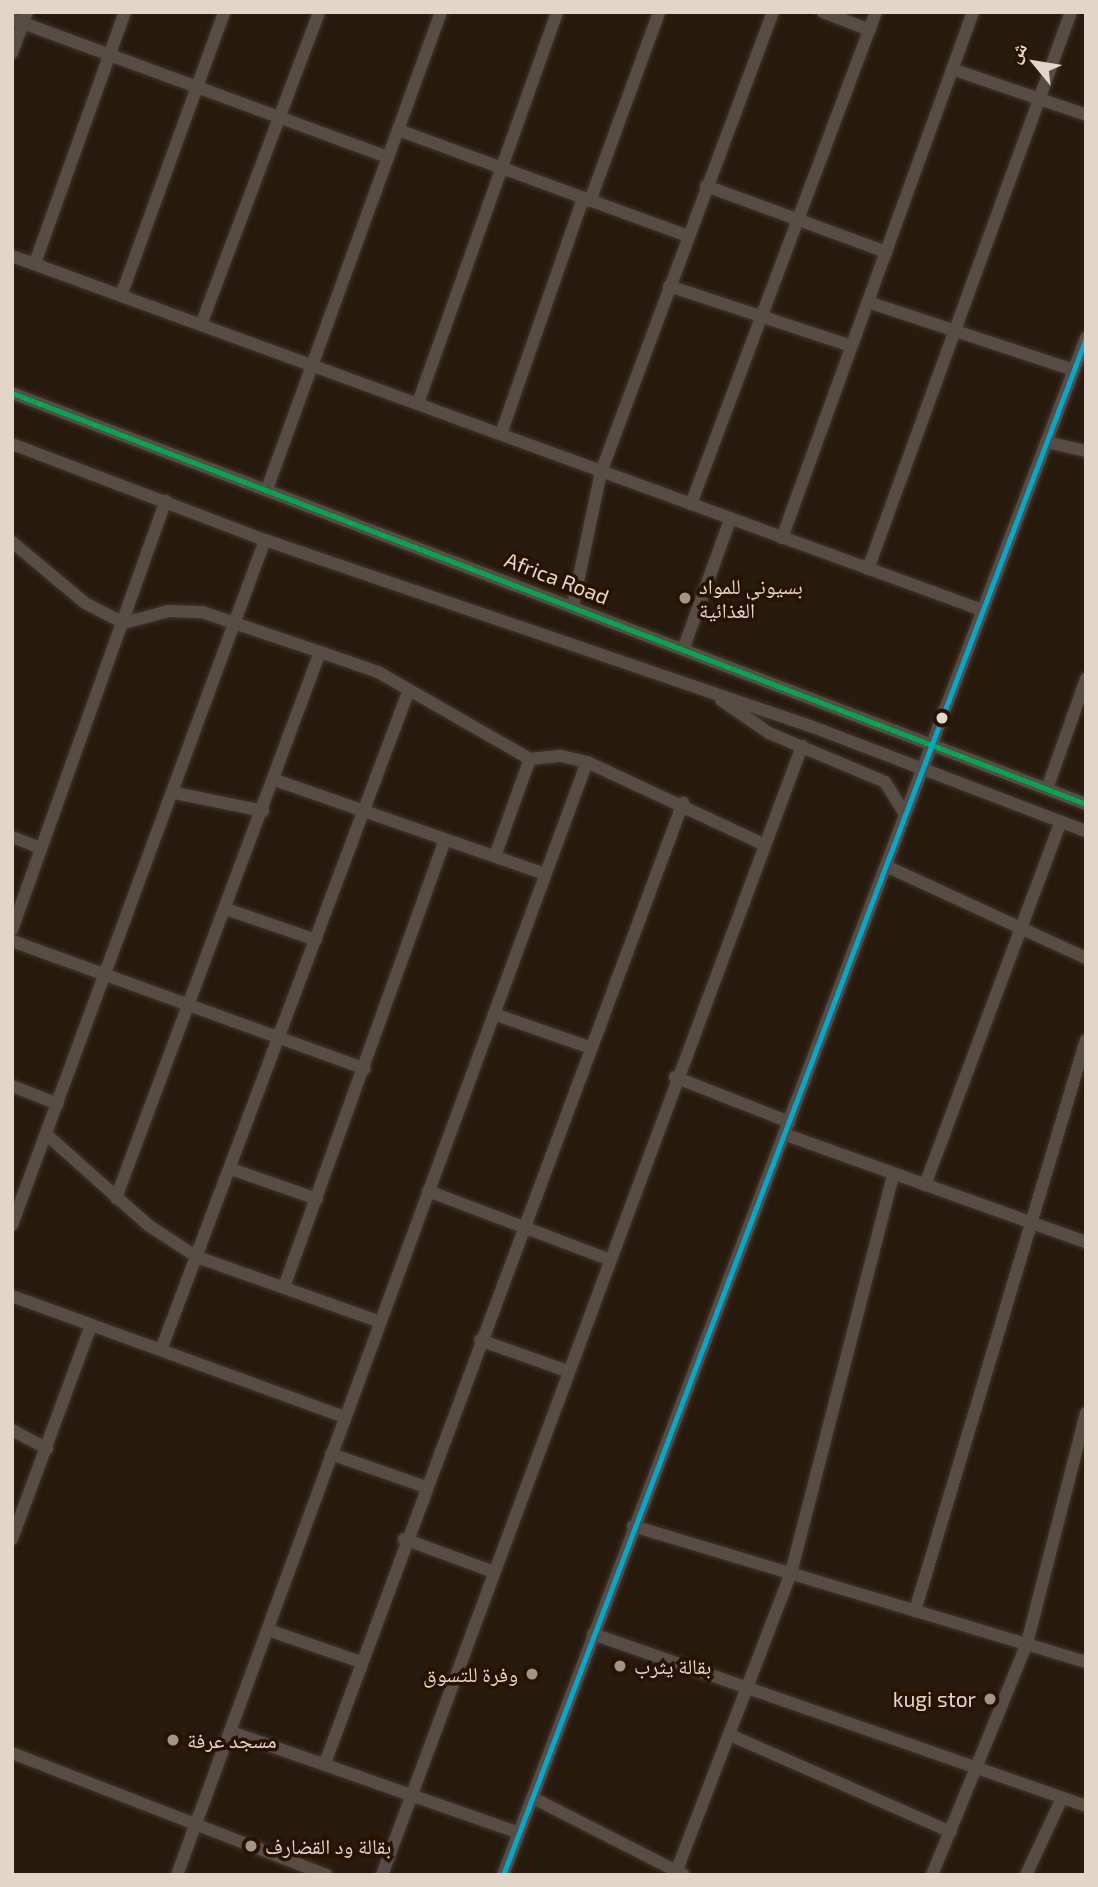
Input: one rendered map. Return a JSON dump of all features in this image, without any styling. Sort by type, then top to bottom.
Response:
[{"type":"street","points":[[34,263],[125,12]]},
{"type":"street","points":[[122,293],[224,12]]},
{"type":"street","points":[[202,322],[319,12]]},
{"type":"street","points":[[267,489],[441,12]]},
{"type":"street","points":[[418,402],[557,12]]},
{"type":"street","points":[[501,434],[659,12]]},
{"type":"street","points":[[573,605],[601,472],[687,236],[773,12]]},
{"type":"street","points":[[823,12],[870,30]]},
{"type":"street","points":[[691,504],[876,12]]},
{"type":"street","points":[[782,538],[973,12]]},
{"type":"street","points":[[868,569],[957,331],[1071,12]]},
{"type":"street","points":[[12,53],[21,18],[110,55],[388,157]]},
{"type":"street","points":[[952,69],[1086,115]]},
{"type":"street","points":[[398,130],[687,236]]},
{"type":"street","points":[[706,186],[798,223],[886,252]]},
{"type":"street","points":[[12,256],[313,362],[730,520],[982,610]]},
{"type":"street","points":[[669,286],[851,346]]},
{"type":"street","points":[[868,302],[1074,370]]},
{"type":"street","points":[[503,1875],[633,1525],[886,866],[919,766],[1086,338]]},
{"type":"street","name":"Africa Road","points":[[12,393],[684,647],[1086,804]]},
{"type":"street","points":[[1045,442],[1086,451]]},
{"type":"street","points":[[12,444],[265,540],[919,766],[1086,831]]},
{"type":"street","points":[[12,930],[166,501]]},
{"type":"street","points":[[684,647],[730,520]]},
{"type":"street","points":[[12,1225],[108,975],[237,625],[265,540]]},
{"type":"street","points":[[12,542],[85,603],[124,623],[169,611],[202,612],[320,652],[409,690],[530,759],[561,756],[587,762],[683,803],[765,845]]},
{"type":"street","points":[[116,1198],[275,780],[320,652]]},
{"type":"street","points":[[1047,789],[1086,679]]},
{"type":"street","points":[[161,1350],[231,1170],[409,690]]},
{"type":"street","points":[[716,695],[753,724],[885,782],[904,813]]},
{"type":"street","points":[[383,1875],[675,1077],[802,746]]},
{"type":"street","points":[[495,856],[530,759]]},
{"type":"street","points":[[177,1875],[378,1321],[587,762]]},
{"type":"street","points":[[275,780],[363,813],[545,874]]},
{"type":"street","points":[[175,793],[263,811]]},
{"type":"street","points":[[325,1763],[404,1539],[683,803]]},
{"type":"street","points":[[925,1185],[1018,926],[1061,822]]},
{"type":"street","points":[[12,838],[40,848]]},
{"type":"street","points":[[284,1287],[365,1069],[445,841]]},
{"type":"street","points":[[886,866],[1086,958]]},
{"type":"street","points":[[226,909],[316,940]]},
{"type":"street","points":[[12,941],[365,1069]]},
{"type":"street","points":[[494,1014],[591,1048]]},
{"type":"street","points":[[915,1611],[1028,1221],[1086,1040]]},
{"type":"street","points":[[675,1077],[893,1175],[1086,1242]]},
{"type":"street","points":[[12,1086],[58,1104]]},
{"type":"street","points":[[47,1135],[116,1198],[197,1257],[378,1321]]},
{"type":"street","points":[[231,1170],[317,1199]]},
{"type":"street","points":[[533,1798],[678,1873],[791,1573],[893,1175]]},
{"type":"street","points":[[428,1191],[608,1259]]},
{"type":"street","points":[[12,1296],[345,1417]]},
{"type":"street","points":[[12,1539],[91,1325]]},
{"type":"street","points":[[480,1339],[567,1371]]},
{"type":"street","points":[[932,1875],[981,1768],[1027,1643],[1086,1413]]},
{"type":"street","points":[[12,1430],[47,1449]]},
{"type":"street","points":[[331,1454],[424,1486]]},
{"type":"street","points":[[633,1525],[1086,1662]]},
{"type":"street","points":[[404,1539],[494,1572]]},
{"type":"street","points":[[268,1630],[361,1662]]},
{"type":"street","points":[[593,1634],[748,1685],[1086,1807]]},
{"type":"street","points":[[230,1732],[413,1793],[519,1833]]},
{"type":"street","points":[[730,1735],[951,1832]]},
{"type":"street","points":[[12,1753],[195,1825],[293,1869],[327,1875]]},
{"type":"street","points":[[1029,1874],[1062,1798]]},
{"type":"transit line","points":[[503,1875],[1086,338]]},
{"type":"transit line","points":[[12,393],[1086,804]]},
{"type":"place","name":"بسيوني للمواد الغذائية","points":[[685,598]]},
{"type":"place","name":"بقالة يثرب","points":[[620,1666]]},
{"type":"place","name":"وفرة للتسوق","points":[[532,1674]]},
{"type":"place","name":"kugi stor","points":[[990,1699]]},
{"type":"place","name":"مسجد عرفة","points":[[173,1740]]},
{"type":"place","name":"بقالة ود القضارف","points":[[251,1846]]}]
